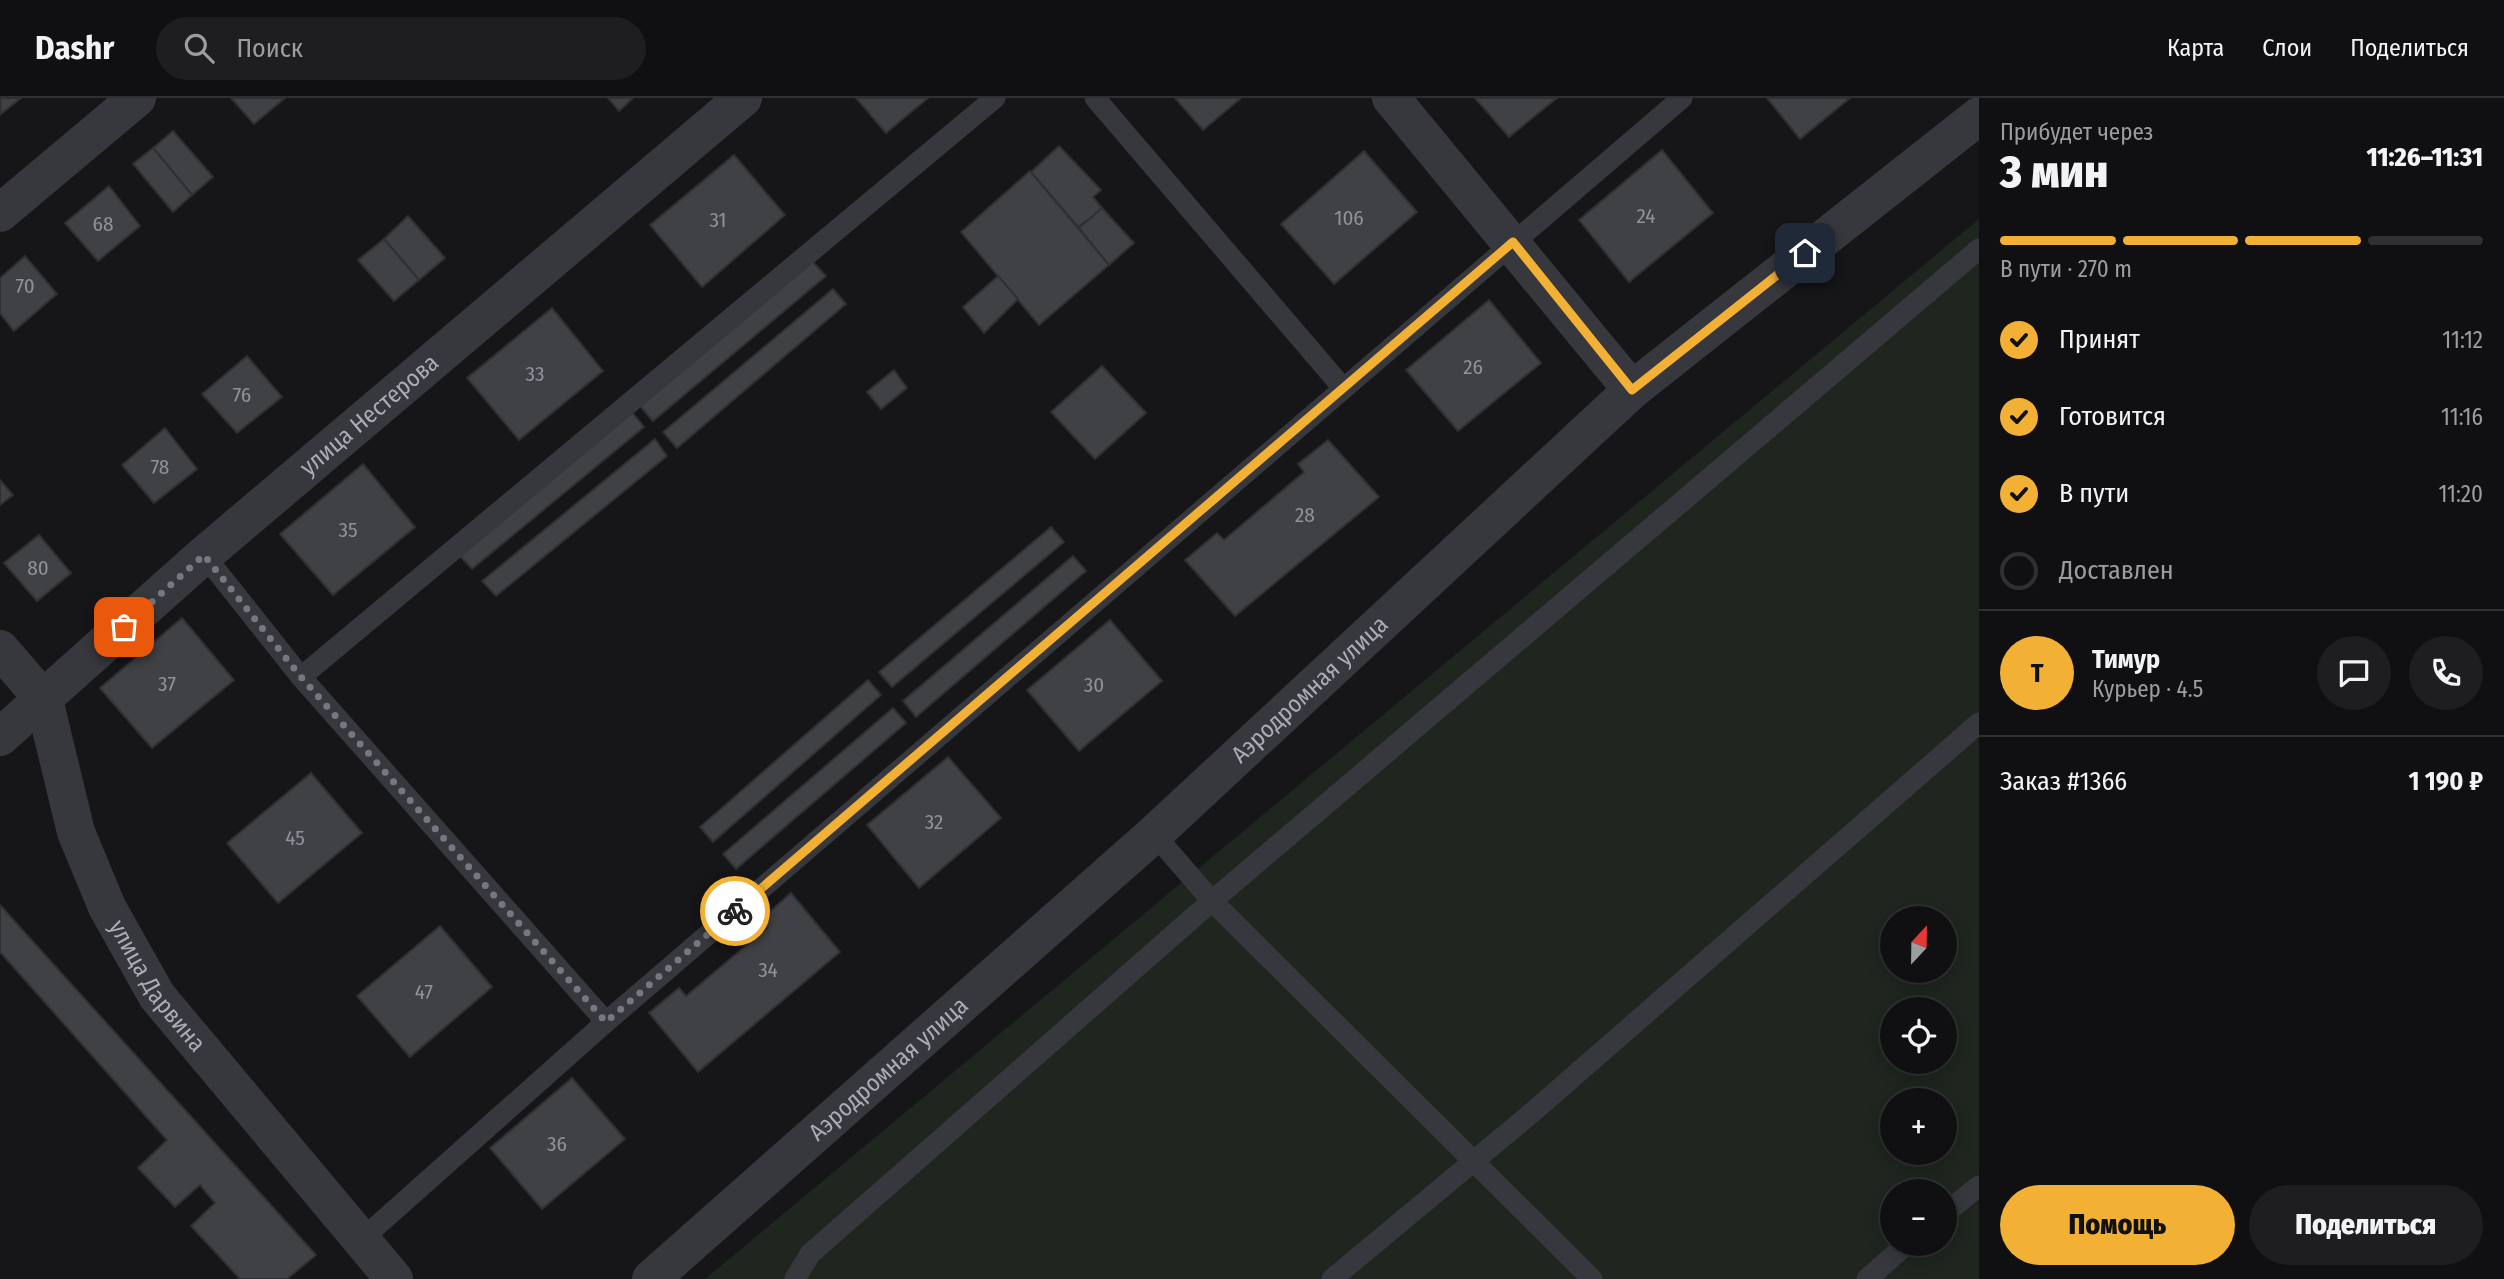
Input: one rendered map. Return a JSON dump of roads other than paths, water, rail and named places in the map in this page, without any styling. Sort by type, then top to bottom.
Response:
[{"type":"street","points":[[0,214],[136,98]]},
{"type":"street","name":"улица Нестерова","points":[[0,737],[204,555],[743,98]]},
{"type":"street","points":[[1391,98],[1513,242],[1632,390]]},
{"type":"street","name":"Аэродромная улица","points":[[651,1279],[1154,834],[1632,390],[1979,116]]},
{"type":"street","name":"улица Дарвина","points":[[0,649],[44,699],[76,832],[107,907],[156,996],[394,1279]]},
{"type":"lane","points":[[301,677],[995,98]]},
{"type":"lane","points":[[1095,98],[1343,388]]},
{"type":"lane","points":[[361,1240],[606,1022],[1682,98]]},
{"type":"lane","points":[[795,1279],[810,1254],[1212,901],[1979,249]]},
{"type":"lane","points":[[204,555],[301,677],[606,1022]]},
{"type":"lane","points":[[1332,1279],[1474,1161],[1979,723]]},
{"type":"lane","points":[[1154,834],[1212,901],[1592,1279]]},
{"type":"lane","points":[[1957,1204],[1979,1186]]},
{"type":"lane","points":[[1867,1279],[1894,1256]]}]
